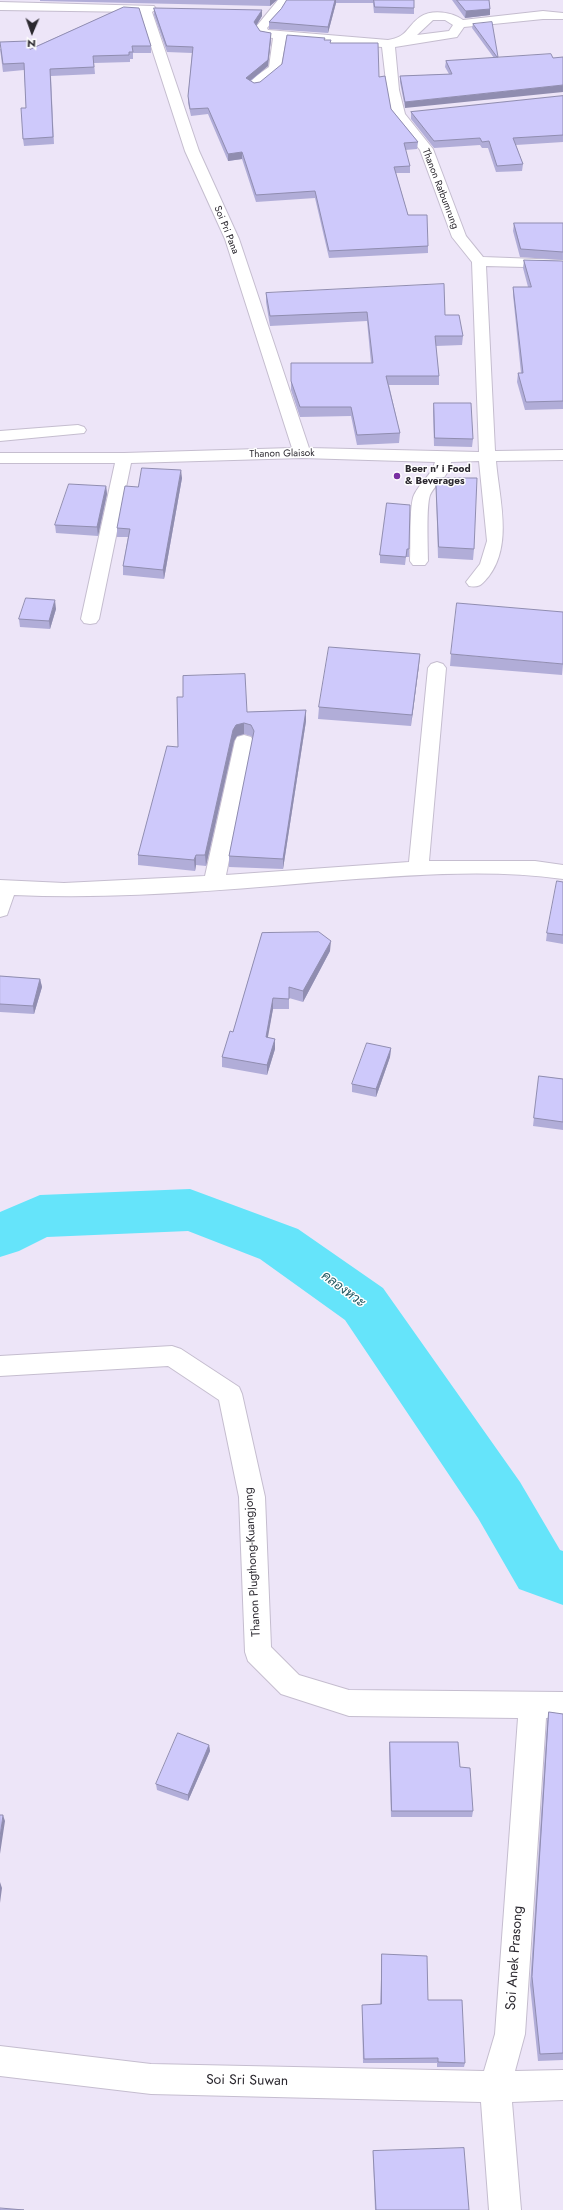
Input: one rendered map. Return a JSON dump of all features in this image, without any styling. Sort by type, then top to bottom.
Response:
[{"type":"street","points":[[284,0],[262,28],[264,33],[280,36],[388,44],[453,34],[460,24],[543,15],[559,16]]},
{"type":"street","points":[[0,6],[24,3],[138,6],[160,10]]},
{"type":"street","name":"Soi Pri Pana","points":[[138,6],[192,151],[232,239],[302,453]]},
{"type":"street","points":[[260,11],[276,12]]},
{"type":"street","points":[[403,41],[425,19],[446,17],[456,20],[460,24]]},
{"type":"street","points":[[254,84],[275,69],[280,36]]},
{"type":"street","name":"Thanon Ratbumrung","points":[[388,44],[393,90],[399,115],[426,149],[459,237],[479,261]]},
{"type":"street","points":[[399,115],[414,113]]},
{"type":"street","points":[[475,582],[488,565],[495,542],[487,457],[479,261],[563,264]]},
{"type":"street","points":[[0,436],[78,430]]},
{"type":"street","name":"Thanon Glaisok","points":[[0,458],[124,458],[302,453],[444,457],[563,455]]},
{"type":"street","points":[[419,560],[420,497],[425,488],[441,472],[444,457]]},
{"type":"street","points":[[90,619],[124,458]]},
{"type":"street","points":[[418,868],[437,668]]},
{"type":"street","points":[[214,883],[244,741]]},
{"type":"street","points":[[0,910],[3,887],[64,890],[214,883],[418,868],[535,868],[563,872]]},
{"type":"street","name":"Thanon Plugthong-Kuangjong","points":[[0,1366],[172,1356],[230,1394],[252,1497],[258,1652],[291,1685],[349,1703],[563,1705]]},
{"type":"street","name":"Soi Anek Prasong","points":[[505,2210],[495,2087],[510,2034],[533,1704]]},
{"type":"street","name":"Soi Sri Suwan","points":[[0,2061],[151,2078],[495,2087],[563,2085]]},
{"type":"building","points":[[287,0],[335,0],[328,27],[269,22]]},
{"type":"building","points":[[374,0],[414,0],[414,8],[375,7]]},
{"type":"building","points":[[457,0],[489,0],[490,9],[466,11]]},
{"type":"building","points":[[124,7],[139,8],[151,46],[132,46],[133,52],[129,52],[129,55],[93,56],[94,67],[50,69],[53,137],[23,139],[21,108],[26,108],[24,63],[3,64],[0,42],[28,41],[30,49]]},
{"type":"building","points":[[154,8],[262,10],[254,22],[260,31],[271,33],[268,60],[246,78],[254,83],[260,82],[282,64],[287,35],[325,38],[324,40],[331,40],[330,43],[378,43],[379,77],[385,76],[391,109],[418,142],[404,143],[410,166],[394,167],[408,215],[427,215],[428,246],[329,251],[315,191],[256,195],[242,152],[228,154],[208,108],[190,109],[188,96],[193,47],[167,46]]},
{"type":"building","points":[[492,22],[498,57],[473,24]]},
{"type":"building","points":[[551,54],[553,58],[563,57],[563,85],[405,102],[400,76],[452,74],[446,61]]},
{"type":"building","points":[[563,96],[563,135],[513,138],[523,164],[497,166],[489,141],[482,142],[480,138],[434,141],[411,112]]},
{"type":"building","points":[[514,223],[563,223],[563,252],[521,249]]},
{"type":"building","points":[[524,260],[563,261],[563,401],[526,402],[518,373],[523,373],[513,287],[531,287]]},
{"type":"building","points":[[444,284],[445,315],[459,315],[463,336],[435,336],[439,376],[386,376],[400,433],[357,435],[351,407],[300,407],[291,381],[291,363],[373,363],[367,312],[270,316],[266,293]]},
{"type":"building","points":[[434,403],[471,403],[473,439],[435,438]]},
{"type":"building","points":[[142,468],[181,470],[163,570],[123,566],[130,529],[117,528],[125,486],[138,487]]},
{"type":"building","points":[[436,478],[477,478],[474,549],[439,547]]},
{"type":"building","points":[[69,484],[106,486],[97,527],[55,525]]},
{"type":"building","points":[[387,503],[410,505],[409,549],[407,549],[406,557],[380,555]]},
{"type":"building","points":[[26,598],[55,600],[49,621],[19,619]]},
{"type":"building","points":[[457,603],[563,612],[563,664],[451,654]]},
{"type":"building","points":[[329,647],[420,654],[412,715],[319,707]]},
{"type":"building","points":[[245,674],[247,712],[306,710],[283,859],[229,856],[254,731],[251,725],[244,723],[236,725],[233,730],[205,855],[196,855],[194,860],[138,855],[167,746],[178,747],[177,697],[183,697],[183,676]]},
{"type":"building","points":[[557,881],[563,882],[563,935],[547,933]]},
{"type":"building","points":[[319,932],[331,941],[303,991],[289,987],[289,999],[273,998],[266,1037],[275,1039],[267,1065],[222,1057],[230,1031],[233,1032],[262,933]]},
{"type":"building","points":[[0,976],[40,979],[33,1006],[0,1004]]},
{"type":"building","points":[[367,1043],[391,1048],[376,1089],[352,1084]]},
{"type":"building","points":[[539,1076],[563,1079],[563,1122],[534,1118]]},
{"type":"building","points":[[549,1712],[563,1714],[563,2053],[540,2054],[532,1977]]},
{"type":"building","points":[[178,1733],[209,1745],[188,1795],[156,1784]]},
{"type":"building","points":[[390,1742],[458,1742],[460,1767],[470,1768],[473,1811],[392,1811]]},
{"type":"building","points":[[0,1815],[3,1815],[0,1837]]},
{"type":"building","points":[[382,1954],[427,1956],[428,2000],[462,2000],[465,2063],[438,2062],[438,2058],[364,2059],[362,2005],[381,2004]]},
{"type":"building","points":[[464,2148],[469,2210],[376,2210],[373,2151]]},
{"type":"building","points":[[0,2208],[24,2210],[0,2210]]},
{"type":"waterway","name":"คลองหวะ","points":[[0,1236],[40,1216],[190,1210],[279,1244],[364,1304],[499,1500],[540,1570],[563,1578]]},
{"type":"place","name":"Beer n' i Food & Beverages","points":[[397,476]]}]
